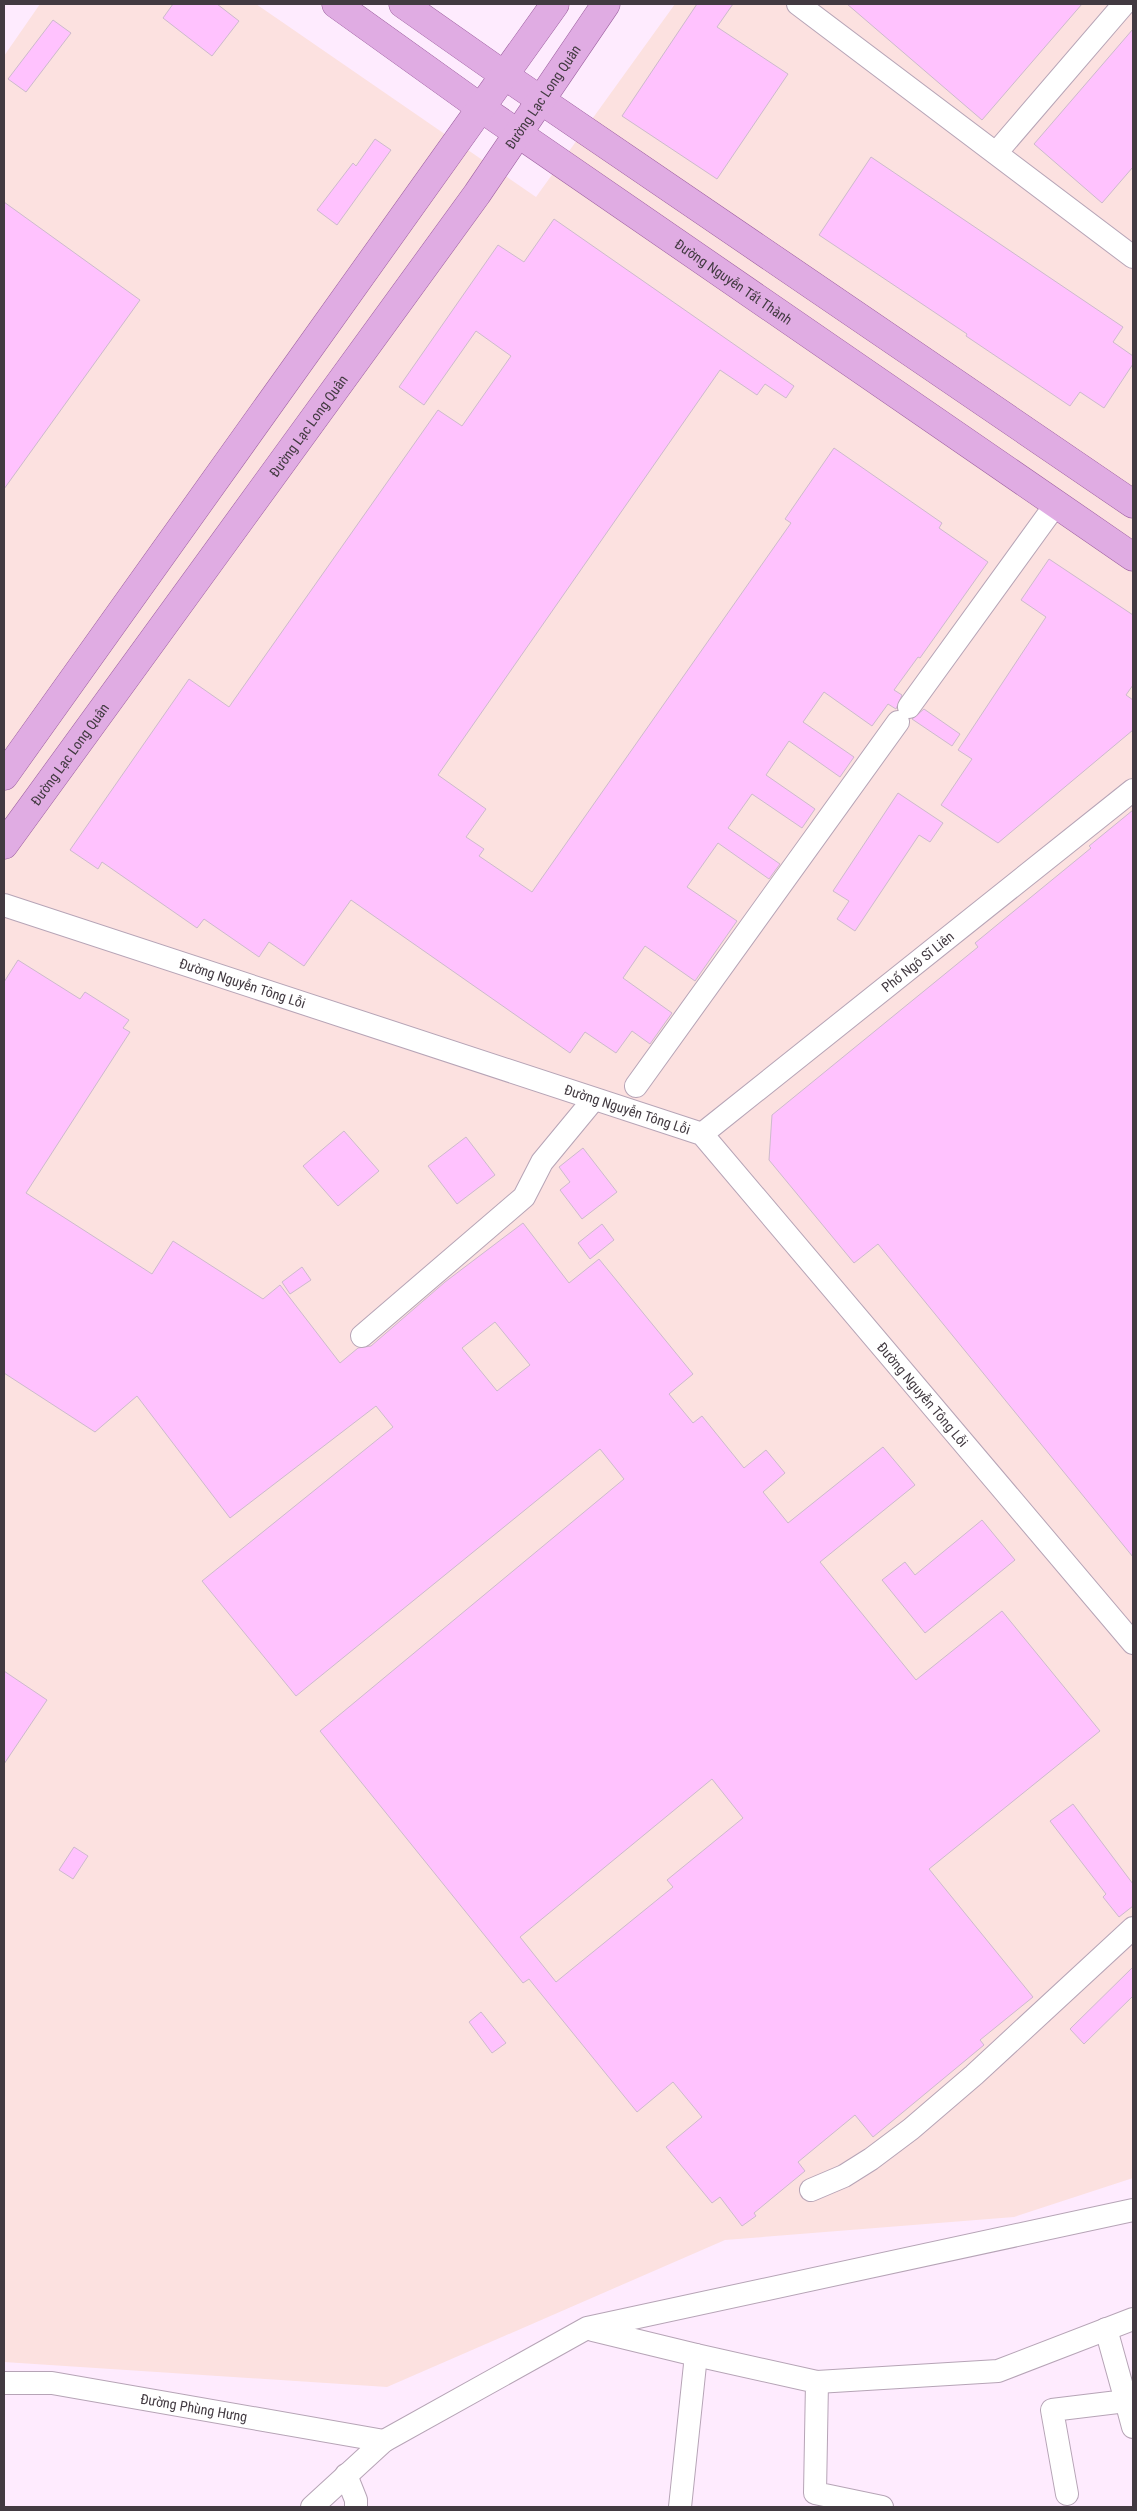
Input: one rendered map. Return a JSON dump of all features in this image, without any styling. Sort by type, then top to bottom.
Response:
[{"type":"main road","name":"Đường Nguyễn Tất Thành","points":[[336,4],[481,108],[1133,557]]},
{"type":"main road","points":[[403,4],[540,100],[1133,504]]},
{"type":"main road","points":[[4,776],[555,4]]},
{"type":"main road","name":"Đường Lạc Long Quân","points":[[4,844],[476,194],[606,4]]},
{"type":"street","points":[[798,4],[1133,257]]},
{"type":"street","points":[[996,153],[1124,4]]},
{"type":"street","points":[[636,1086],[1056,504]]},
{"type":"street","name":"Phố Ngô Sĩ Liên","points":[[702,1134],[1133,790]]},
{"type":"street","name":"Đường Nguyễn Tông Lỗi","points":[[4,905],[702,1134],[1133,1643]]},
{"type":"street","points":[[362,1336],[524,1197],[542,1162],[594,1099]]},
{"type":"street","points":[[811,2190],[844,2176],[871,2159],[911,2129],[974,2075],[1133,1928]]},
{"type":"street","points":[[312,2507],[384,2440],[587,2328],[1133,2210]]},
{"type":"street","points":[[587,2328],[817,2382],[998,2371],[1133,2319]]},
{"type":"street","points":[[1106,2329],[1129,2400],[1133,2427]]},
{"type":"street","points":[[680,2507],[696,2355]]},
{"type":"street","points":[[817,2382],[815,2493],[882,2507]]},
{"type":"street","name":"Đường Phùng Hưng","points":[[4,2384],[52,2383],[384,2440]]},
{"type":"street","points":[[1067,2494],[1052,2410],[1129,2400]]},
{"type":"street","points":[[346,2475],[356,2500],[356,2507]]},
{"type":"shaded area","points":[[40,4],[256,4],[536,197],[675,4],[1133,4],[1133,2178],[1014,2217],[725,2240],[387,2387],[4,2362],[4,56]]},
{"type":"building","points":[[173,4],[217,4],[239,21],[212,56],[163,18]]},
{"type":"building","points":[[697,4],[733,4],[717,27],[788,74],[717,179],[622,116]]},
{"type":"building","points":[[847,4],[1082,4],[982,120]]},
{"type":"building","points":[[53,20],[71,33],[26,92],[8,79]]},
{"type":"building","points":[[1133,29],[1133,167],[1102,203],[1034,144]]},
{"type":"building","points":[[375,139],[391,150],[337,225],[317,210],[353,163],[356,166]]},
{"type":"building","points":[[871,157],[1123,327],[1113,342],[1133,356],[1133,364],[1104,408],[1080,392],[1070,406],[966,336],[967,334],[819,235]]},
{"type":"building","points":[[4,202],[140,300],[4,489]]},
{"type":"building","points":[[554,219],[794,386],[786,398],[765,384],[757,395],[720,370],[438,775],[486,809],[466,837],[484,849],[479,856],[532,892],[791,523],[785,519],[834,448],[942,523],[939,528],[988,562],[920,658],[918,657],[894,690],[902,695],[896,709],[888,704],[872,726],[824,692],[803,722],[854,757],[840,777],[789,741],[766,775],[815,809],[802,828],[752,794],[728,828],[780,864],[769,879],[718,843],[687,887],[737,921],[695,981],[645,946],[623,978],[672,1013],[650,1044],[632,1031],[616,1053],[585,1032],[570,1053],[351,900],[304,966],[269,942],[259,957],[204,919],[197,928],[102,862],[98,869],[70,850],[189,679],[229,707],[438,410],[462,426],[511,356],[476,331],[424,405],[399,387],[498,245],[524,262]]},
{"type":"building","points":[[1049,559],[1133,615],[1133,685],[1126,695],[1133,700],[1133,730],[998,843],[941,805],[972,759],[958,750],[1046,617],[1021,600]]},
{"type":"building","points":[[924,709],[960,734],[952,746],[912,719]]},
{"type":"building","points":[[898,793],[943,823],[930,842],[919,835],[855,931],[837,919],[849,901],[833,891]]},
{"type":"building","points":[[1133,810],[1133,1557],[878,1244],[854,1263],[769,1160],[772,1115],[978,947],[975,943],[1091,848],[1089,846]]},
{"type":"building","points":[[18,960],[80,999],[85,992],[129,1020],[123,1028],[130,1032],[26,1193],[152,1274],[173,1241],[263,1299],[280,1285],[340,1363],[358,1348],[371,1346],[445,1282],[523,1223],[569,1283],[599,1259],[693,1374],[669,1394],[693,1423],[702,1416],[744,1468],[766,1450],[785,1473],[763,1492],[788,1523],[883,1447],[915,1485],[820,1562],[916,1680],[1002,1611],[1100,1731],[929,1869],[1033,1997],[980,2040],[984,2045],[873,2137],[855,2115],[798,2162],[805,2171],[754,2213],[756,2216],[742,2226],[720,2197],[712,2203],[666,2147],[702,2117],[673,2082],[637,2112],[529,1979],[523,1983],[320,1731],[624,1479],[600,1449],[296,1696],[202,1581],[393,1427],[376,1406],[230,1518],[137,1396],[95,1432],[4,1373],[4,982]],"holes":[[[495,1322],[530,1365],[497,1391],[462,1348]],[[712,1779],[743,1818],[667,1880],[673,1887],[556,1982],[520,1937]]]},
{"type":"building","points":[[344,1131],[379,1171],[338,1206],[303,1166]]},
{"type":"building","points":[[466,1137],[495,1175],[457,1204],[428,1166]]},
{"type":"building","points":[[583,1148],[617,1192],[582,1219],[560,1190],[570,1182],[559,1167]]},
{"type":"building","points":[[602,1224],[614,1240],[590,1259],[578,1243]]},
{"type":"building","points":[[302,1267],[311,1280],[290,1294],[282,1282]]},
{"type":"building","points":[[982,1520],[1015,1560],[925,1633],[882,1580],[905,1562],[915,1575]]},
{"type":"building","points":[[4,1671],[47,1700],[4,1764]]},
{"type":"building","points":[[1073,1804],[1133,1884],[1133,1906],[1119,1917],[1103,1897],[1106,1894],[1050,1821]]},
{"type":"building","points":[[74,1847],[88,1856],[73,1879],[59,1870]]},
{"type":"building","points":[[1133,1967],[1133,1996],[1084,2044],[1070,2029]]},
{"type":"building","points":[[481,2012],[506,2043],[492,2053],[469,2022]]}]
